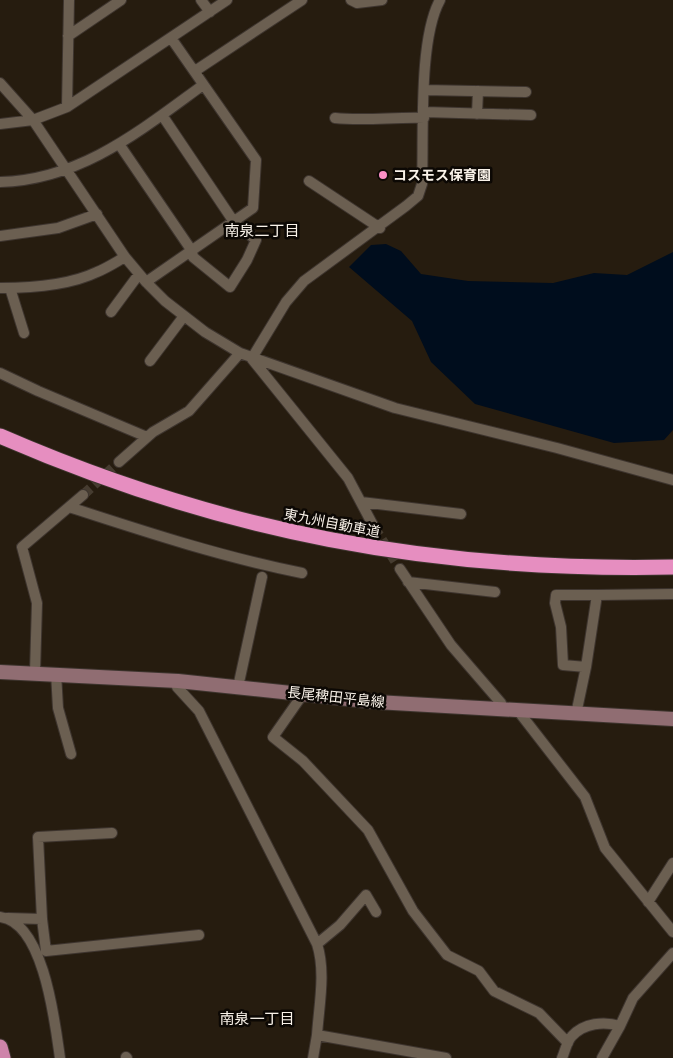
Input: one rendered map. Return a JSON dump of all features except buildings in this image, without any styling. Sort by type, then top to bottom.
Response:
[{"type":"highway","name":"東九州自動車道","points":[[0,436],[58,461],[131,488],[252,524],[315,538],[444,558],[536,565],[673,567]]},
{"type":"highway","points":[[0,1047],[3,1058]]},
{"type":"main road","name":"長尾稗田平島線","points":[[0,672],[35,672],[178,680],[376,702],[519,712],[673,719]]},
{"type":"street","points":[[67,107],[69,0]]},
{"type":"street","points":[[68,36],[121,0]]},
{"type":"street","points":[[201,0],[210,12]]},
{"type":"street","points":[[0,124],[33,120],[67,107],[227,0]]},
{"type":"street","points":[[195,71],[302,0]]},
{"type":"street","points":[[351,0],[358,3],[382,0]]},
{"type":"street","points":[[252,358],[286,302],[304,281],[380,228],[418,196],[421,190],[424,90],[431,23],[440,0]]},
{"type":"street","points":[[111,312],[143,278],[192,251],[253,208],[256,160],[172,38]]},
{"type":"street","points":[[0,82],[33,120],[125,257],[143,278],[184,316],[240,354],[394,408],[557,448],[673,480]]},
{"type":"street","points":[[0,182],[22,181],[68,170],[119,144],[204,85]]},
{"type":"street","points":[[424,90],[526,92]]},
{"type":"street","points":[[477,114],[478,91]]},
{"type":"street","points":[[119,144],[192,251],[193,256],[230,287],[247,260],[256,240],[234,222],[162,115]]},
{"type":"street","points":[[335,118],[352,120],[424,115],[531,115]]},
{"type":"street","points":[[309,181],[380,228]]},
{"type":"street","points":[[0,236],[58,228],[97,214]]},
{"type":"street","points":[[24,333],[5,288],[46,284],[87,276],[125,257]]},
{"type":"street","points":[[150,361],[184,316]]},
{"type":"street","points":[[119,462],[147,438],[189,411],[240,354]]},
{"type":"street","points":[[252,358],[348,478],[374,527]]},
{"type":"street","points":[[0,373],[38,392],[147,438]]},
{"type":"street","points":[[35,672],[37,603],[22,547],[83,495]]},
{"type":"street","points":[[361,502],[461,514]]},
{"type":"street","points":[[68,507],[193,547],[302,573]]},
{"type":"street","points":[[400,569],[450,645],[501,703],[502,710]]},
{"type":"street","points":[[238,687],[262,577]]},
{"type":"street","points":[[408,582],[495,592]]},
{"type":"street","points":[[586,667],[563,665],[561,627],[555,603],[556,595],[673,594]]},
{"type":"street","points":[[576,714],[586,667],[596,595]]},
{"type":"street","points":[[56,673],[58,708],[71,754]]},
{"type":"street","points":[[178,680],[177,687],[199,711],[317,944],[321,975],[317,1035],[313,1058]]},
{"type":"street","points":[[303,694],[273,737],[303,761],[368,830],[413,911],[447,955],[479,971],[494,991],[539,1013],[568,1042]]},
{"type":"street","points":[[519,712],[585,797],[605,848],[673,932]]},
{"type":"street","points":[[112,833],[38,837],[42,919],[46,951],[199,935]]},
{"type":"street","points":[[648,902],[673,863]]},
{"type":"street","points":[[317,944],[340,925],[366,896],[376,912]]},
{"type":"street","points":[[4,917],[42,919]]},
{"type":"street","points":[[4,917],[32,942],[50,1000],[60,1058]]},
{"type":"street","points":[[602,1058],[620,1026],[632,998],[673,953]]},
{"type":"street","points":[[562,1058],[570,1037],[581,1029],[595,1024],[620,1026]]},
{"type":"street","points":[[317,1035],[446,1058]]},
{"type":"water","points":[[386,244],[401,251],[421,274],[468,281],[553,283],[594,273],[627,275],[673,252],[673,430],[664,440],[614,443],[475,404],[431,362],[412,321],[349,267],[371,245]]},
{"type":"tunnel","points":[[83,495],[119,462]]},
{"type":"tunnel","points":[[374,527],[400,569]]},
{"type":"place","name":"コスモス保育園","points":[[383,175]]},
{"type":"district","name":"南泉二丁目","points":[[262,231]]},
{"type":"district","name":"南泉一丁目","points":[[257,1019]]}]
